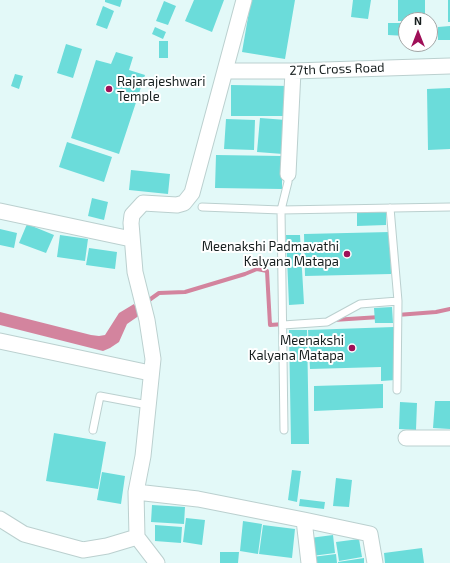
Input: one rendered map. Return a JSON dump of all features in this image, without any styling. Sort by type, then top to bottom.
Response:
[{"type":"street","points":[[158,563],[137,537],[136,492],[143,456],[150,373],[153,359],[144,304],[135,272],[131,239],[132,215],[143,203],[177,205],[184,202],[192,193],[244,0]]},
{"type":"street","name":"27th Cross Road","points":[[225,71],[293,71],[450,66]]},
{"type":"street","points":[[288,174],[293,71]]},
{"type":"street","points":[[0,210],[131,239]]},
{"type":"street","points":[[0,341],[150,373]]},
{"type":"street","points":[[406,438],[450,438]]},
{"type":"street","points":[[136,492],[198,499],[370,534],[375,563]]},
{"type":"street","points":[[0,519],[24,534],[82,557],[107,546],[137,537]]},
{"type":"street","points":[[304,520],[309,563]]},
{"type":"lane","points":[[284,430],[281,210],[288,182],[288,174]]},
{"type":"lane","points":[[202,207],[281,210],[450,207]]},
{"type":"lane","points":[[390,208],[398,301],[397,390]]},
{"type":"lane","points":[[283,324],[327,322],[360,304],[398,301]]},
{"type":"lane","points":[[94,430],[100,396],[148,405]]},
{"type":"shaded area","points":[[134,304],[140,315],[127,324],[119,342],[103,351],[0,325],[0,312],[99,336],[105,335],[119,313]]},
{"type":"building","points":[[105,0],[122,0],[120,7],[105,2]]},
{"type":"building","points":[[194,0],[224,0],[212,32],[185,21]]},
{"type":"building","points":[[251,0],[295,0],[285,59],[242,52]]},
{"type":"building","points":[[353,0],[371,0],[368,19],[351,17]]},
{"type":"building","points":[[398,0],[425,0],[425,12],[398,12]]},
{"type":"building","points":[[448,0],[450,0],[450,22],[448,22]]},
{"type":"building","points":[[164,1],[176,6],[168,25],[156,21]]},
{"type":"building","points":[[103,6],[114,11],[107,29],[96,25]]},
{"type":"building","points":[[388,23],[398,23],[398,36],[388,35]]},
{"type":"building","points":[[450,26],[450,40],[438,40],[438,27]]},
{"type":"building","points":[[155,27],[166,32],[163,39],[152,34]]},
{"type":"building","points":[[159,41],[168,41],[168,58],[159,58]]},
{"type":"building","points":[[66,44],[82,49],[73,78],[57,73]]},
{"type":"building","points":[[116,52],[133,57],[129,70],[145,75],[119,154],[71,138],[96,60],[111,64]]},
{"type":"building","points":[[15,74],[23,76],[19,89],[11,86]]},
{"type":"building","points":[[231,85],[290,86],[289,116],[231,116]]},
{"type":"building","points":[[450,88],[450,149],[428,150],[427,89]]},
{"type":"building","points":[[260,118],[286,120],[283,154],[257,152]]},
{"type":"building","points":[[226,119],[255,120],[254,150],[224,149]]},
{"type":"building","points":[[67,142],[112,157],[104,182],[59,167]]},
{"type":"building","points":[[216,155],[282,156],[282,189],[215,188]]},
{"type":"building","points":[[131,170],[170,174],[168,194],[129,190]]},
{"type":"building","points":[[92,198],[108,202],[104,220],[88,216]]},
{"type":"building","points":[[386,210],[386,225],[357,226],[357,211]]},
{"type":"building","points":[[27,224],[54,235],[46,253],[19,243]]},
{"type":"building","points":[[0,229],[17,233],[14,248],[0,245]]},
{"type":"building","name":"Meenakshi Padmavathi Kalyana Matapa","points":[[390,232],[391,274],[305,276],[304,234]]},
{"type":"building","points":[[60,235],[88,239],[85,261],[57,257]]},
{"type":"building","points":[[286,235],[300,235],[304,304],[289,305]]},
{"type":"building","points":[[89,248],[117,252],[115,269],[86,265]]},
{"type":"building","points":[[392,307],[393,323],[375,323],[374,308]]},
{"type":"building","name":"Meenakshi Kalyana Matapa","points":[[394,327],[396,380],[381,381],[381,367],[310,369],[308,330]]},
{"type":"building","points":[[289,330],[307,330],[309,444],[291,444]]},
{"type":"building","points":[[383,384],[383,408],[314,411],[314,386]]},
{"type":"building","points":[[435,401],[450,401],[450,429],[433,428]]},
{"type":"building","points":[[400,402],[417,403],[416,430],[399,429]]},
{"type":"building","points":[[54,433],[106,442],[98,489],[46,481]]},
{"type":"building","points":[[292,470],[301,471],[297,502],[288,500]]},
{"type":"building","points":[[102,472],[125,476],[121,504],[97,500]]},
{"type":"building","points":[[336,478],[352,480],[349,507],[333,506]]},
{"type":"building","points":[[300,499],[325,502],[324,509],[299,506]]},
{"type":"building","points":[[152,505],[185,507],[184,524],[151,522]]},
{"type":"building","points":[[186,518],[205,520],[202,545],[183,542]]},
{"type":"building","points":[[243,521],[262,524],[258,554],[240,551]]},
{"type":"building","points":[[155,525],[182,527],[181,543],[155,541]]},
{"type":"building","points":[[263,525],[295,529],[292,558],[259,554]]},
{"type":"building","points":[[333,535],[335,553],[312,556],[310,538]]},
{"type":"building","points":[[359,539],[362,557],[339,561],[336,542]]},
{"type":"building","points":[[422,548],[424,563],[385,563],[384,553]]},
{"type":"building","points":[[220,552],[239,552],[238,563],[220,563]]},
{"type":"building","points":[[336,554],[337,563],[313,563],[312,557]]},
{"type":"building","points":[[364,558],[364,563],[338,563],[338,562]]},
{"type":"waterway","points":[[145,303],[159,293],[185,292],[257,269],[267,271],[270,325],[284,324]]},
{"type":"waterway","points":[[397,315],[436,312],[450,309]]},
{"type":"waterway","points":[[333,320],[380,317]]},
{"type":"place","name":"Rajarajeshwari Temple","points":[[109,89]]},
{"type":"place","name":"Meenakshi Padmavathi Kalyana Matapa","points":[[347,254]]},
{"type":"place","name":"Meenakshi Kalyana Matapa","points":[[352,348]]}]
